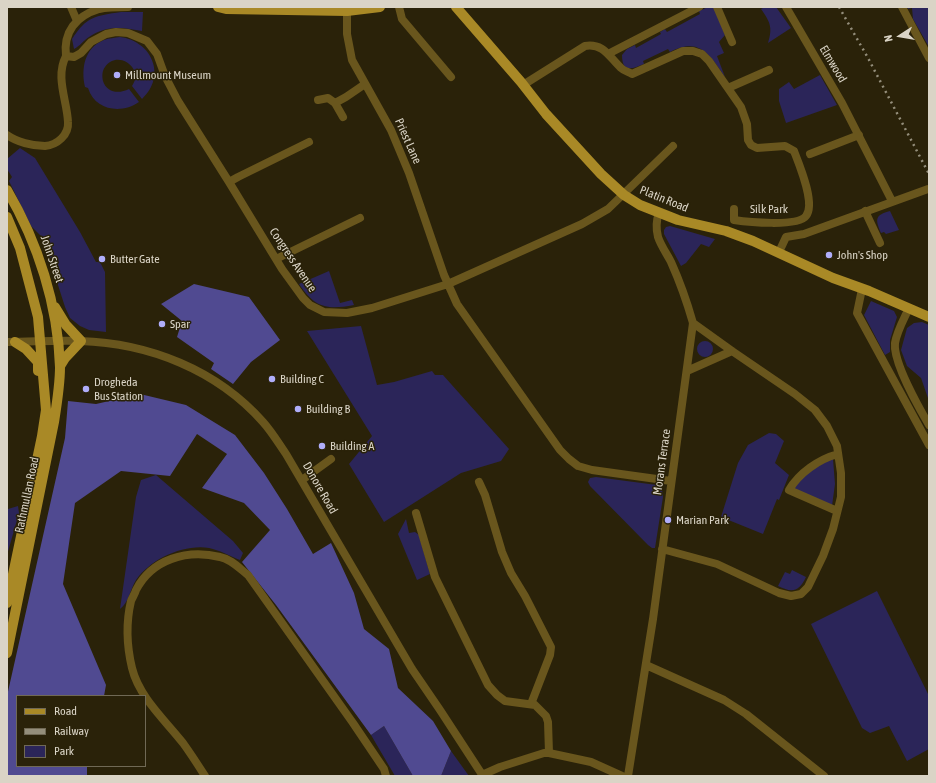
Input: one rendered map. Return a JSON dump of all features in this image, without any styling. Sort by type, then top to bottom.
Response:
[{"type":"main road","points":[[218,7],[226,9],[281,11],[347,11],[380,7]]},
{"type":"main road","name":"Platin Road","points":[[456,7],[546,114],[601,174],[624,195],[640,205],[678,220],[733,233],[779,252],[833,278],[929,317]]},
{"type":"main road","name":"John Street","points":[[7,190],[20,212],[33,242],[52,302],[57,341]]},
{"type":"main road","points":[[7,217],[20,248],[30,281],[38,317],[41,342]]},
{"type":"main road","points":[[52,302],[66,325],[81,341],[65,358],[60,366]]},
{"type":"main road","name":"Rathmullan Road","points":[[7,653],[52,436],[59,389],[60,366],[57,341]]},
{"type":"main road","points":[[11,342],[26,349],[38,362],[40,398],[46,410]]},
{"type":"main road","name":"Rathmullan Road","points":[[7,604],[42,436],[46,410],[41,342]]},
{"type":"street","points":[[71,7],[77,21]]},
{"type":"street","points":[[7,135],[24,143],[38,146],[51,145],[58,142],[66,133],[68,123],[61,76],[62,63],[66,56],[65,47],[67,35],[77,21],[86,14],[100,9],[128,7]]},
{"type":"street","points":[[398,7],[402,19],[451,77]]},
{"type":"street","points":[[608,54],[699,7]]},
{"type":"street","points":[[717,7],[732,42]]},
{"type":"street","name":"Elmwood","points":[[786,7],[842,103],[892,201]]},
{"type":"street","points":[[902,7],[929,58]]},
{"type":"street","name":"Priest Lane","points":[[347,11],[349,52],[391,130],[409,173],[436,253],[456,304],[560,450],[569,459],[578,466],[592,470],[671,481]]},
{"type":"street","name":"Congress Avenue","points":[[66,56],[74,57],[81,53],[91,42],[106,34],[116,32],[128,33],[147,41],[157,54],[165,76],[178,101],[230,182],[276,259],[303,298],[310,305],[324,312],[347,312],[372,308],[448,284],[584,223],[608,209],[673,146]]},
{"type":"street","name":"Silk Park","points":[[523,85],[585,46],[592,45],[599,47],[622,69],[632,74],[679,52],[693,51],[702,54],[709,61],[741,107],[747,124],[748,140],[752,145],[757,148],[785,146],[794,151],[806,183],[809,210],[806,217],[800,221],[761,224],[734,220],[734,209]]},
{"type":"street","points":[[728,88],[769,70]]},
{"type":"street","points":[[335,103],[365,84]]},
{"type":"street","points":[[318,100],[328,98],[335,103],[343,117]]},
{"type":"street","points":[[810,154],[859,135]]},
{"type":"street","points":[[230,182],[238,176],[309,142]]},
{"type":"street","points":[[779,252],[786,237],[804,234],[928,189]]},
{"type":"street","points":[[865,211],[880,243]]},
{"type":"street","name":"Morans Terrace","points":[[628,776],[646,665],[693,323],[687,299],[659,239],[657,225],[659,213]]},
{"type":"street","points":[[276,259],[360,218]]},
{"type":"street","points":[[862,289],[857,313],[929,445]]},
{"type":"street","points":[[909,308],[897,336],[895,344],[896,352],[899,364],[929,426]]},
{"type":"street","points":[[662,549],[717,564],[779,593],[791,596],[801,594],[808,587],[823,556],[833,529],[841,498],[841,473],[836,446],[827,426],[814,410],[795,394],[693,323]]},
{"type":"street","name":"Donore Road","points":[[11,342],[81,341],[127,346],[144,350],[185,364],[236,396],[263,422],[286,454],[412,669],[482,775]]},
{"type":"street","points":[[687,371],[732,351]]},
{"type":"street","points":[[910,409],[918,405]]},
{"type":"street","points":[[837,511],[789,490],[795,480],[803,474],[828,456],[838,454]]},
{"type":"street","points":[[302,480],[331,459]]},
{"type":"street","points":[[479,482],[486,495],[502,552],[511,573],[525,596],[551,647],[550,655],[531,704]]},
{"type":"street","points":[[416,513],[435,577],[488,685],[505,701],[535,705],[546,716],[548,722],[549,753]]},
{"type":"street","points":[[144,695],[132,669],[128,646],[128,625],[131,601],[139,586],[147,575],[162,562],[178,557],[198,554],[220,557],[230,561],[248,574],[353,723],[384,769],[386,776]]},
{"type":"street","points":[[646,665],[724,700],[746,714],[824,776]]},
{"type":"street","points":[[146,697],[184,744],[205,776]]},
{"type":"street","points":[[482,775],[500,767],[544,753],[549,753],[591,762],[622,776]]},
{"type":"green space","points":[[708,7],[714,7],[725,35],[719,42],[724,53],[717,56],[725,77],[714,61],[703,50],[689,46],[670,52],[668,49],[643,61],[644,64],[636,67],[628,68],[624,65],[622,55],[627,49],[635,45],[636,48],[661,34],[660,32],[665,29],[667,32],[700,14],[699,11]]},
{"type":"green space","points":[[765,7],[776,7],[791,28],[768,43],[770,25],[761,9]]},
{"type":"green space","points":[[907,7],[929,7],[929,47],[913,19],[912,8],[908,9]]},
{"type":"green space","points":[[121,12],[143,12],[142,31],[121,28],[102,30],[89,37],[74,49],[72,39],[77,31],[87,21],[98,16]]},
{"type":"green space","points":[[120,37],[131,40],[148,52],[154,70],[154,80],[150,90],[142,99],[132,86],[135,79],[135,73],[132,67],[122,60],[110,62],[105,67],[102,75],[103,81],[107,88],[117,92],[129,89],[139,102],[132,106],[117,109],[103,106],[97,102],[88,88],[85,87],[83,73],[88,54],[92,48],[104,40]]},
{"type":"green space","points":[[820,75],[837,105],[786,123],[779,101],[779,89],[789,82],[794,89]]},
{"type":"green space","points":[[20,148],[35,158],[80,232],[96,262],[100,262],[105,272],[106,332],[89,330],[80,326],[70,318],[65,307],[43,238],[31,226],[9,181],[12,177],[7,169],[7,159]]},
{"type":"green space","points":[[890,211],[899,230],[886,234],[884,232],[881,233],[877,221],[878,218],[881,214]]},
{"type":"green space","points":[[670,226],[715,239],[709,247],[701,244],[686,263],[681,266],[664,234],[666,227]]},
{"type":"green space","points":[[329,271],[340,303],[352,300],[354,305],[345,307],[329,307],[316,303],[299,284]]},
{"type":"green space","points":[[871,301],[894,311],[897,317],[890,340],[890,352],[885,355],[864,315]]},
{"type":"green space","points":[[922,322],[929,325],[929,401],[921,378],[907,366],[901,350],[907,328],[914,323]]},
{"type":"green space","points":[[361,326],[377,385],[394,382],[432,371],[435,375],[443,375],[509,449],[501,461],[461,473],[384,522],[349,464],[372,436],[307,331]]},
{"type":"green space","points":[[705,341],[712,346],[713,349],[708,356],[705,357],[698,352],[697,349],[702,342]]},
{"type":"green space","points":[[769,433],[776,434],[784,441],[775,463],[789,475],[779,500],[777,499],[763,534],[721,517],[738,463],[748,445]]},
{"type":"green space","points":[[829,458],[833,459],[835,484],[832,506],[796,491],[794,486],[799,479]]},
{"type":"green space","points":[[156,475],[233,541],[243,553],[240,560],[209,548],[199,547],[189,548],[168,555],[142,572],[120,609],[136,497],[141,480]]},
{"type":"green space","points":[[596,477],[657,485],[662,490],[663,497],[655,548],[648,545],[590,486],[588,482],[590,478]]},
{"type":"green space","points":[[18,506],[19,513],[7,555],[8,509]]},
{"type":"green space","points":[[406,519],[409,533],[415,532],[419,535],[430,574],[417,580],[398,534]]},
{"type":"green space","points":[[792,570],[806,577],[801,586],[795,590],[787,590],[778,586],[785,572],[790,574]]},
{"type":"green space","points":[[877,591],[929,696],[929,749],[907,761],[889,726],[870,733],[862,728],[811,624]]},
{"type":"green space","points":[[384,726],[413,776],[395,776],[371,735]]},
{"type":"green space","points":[[451,751],[469,776],[441,776]]},
{"type":"shaded area","points":[[194,284],[249,297],[280,340],[251,362],[233,384],[211,369],[214,363],[177,337],[182,321],[161,304]]},
{"type":"shaded area","points":[[140,394],[186,405],[235,435],[264,473],[313,554],[331,543],[354,593],[364,629],[389,649],[398,688],[433,721],[451,751],[441,776],[413,776],[384,726],[371,735],[276,605],[242,562],[270,530],[244,503],[202,488],[227,454],[197,434],[170,476],[121,471],[75,503],[63,584],[106,685],[104,695],[16,695],[16,767],[87,767],[87,776],[7,776],[7,696],[65,438],[68,401],[96,404]]},
{"type":"railway","points":[[839,7],[868,58],[929,174]]},
{"type":"place","name":"Millmount Museum","points":[[117,75]]},
{"type":"place","name":"John's Shop","points":[[829,255]]},
{"type":"place","name":"Butter Gate","points":[[102,259]]},
{"type":"place","name":"Spar","points":[[162,324]]},
{"type":"place","name":"Building C","points":[[272,379]]},
{"type":"place","name":"Drogheda Bus Station","points":[[86,389]]},
{"type":"place","name":"Building B","points":[[298,409]]},
{"type":"place","name":"Building A","points":[[322,446]]},
{"type":"place","name":"Marian Park","points":[[668,520]]}]
